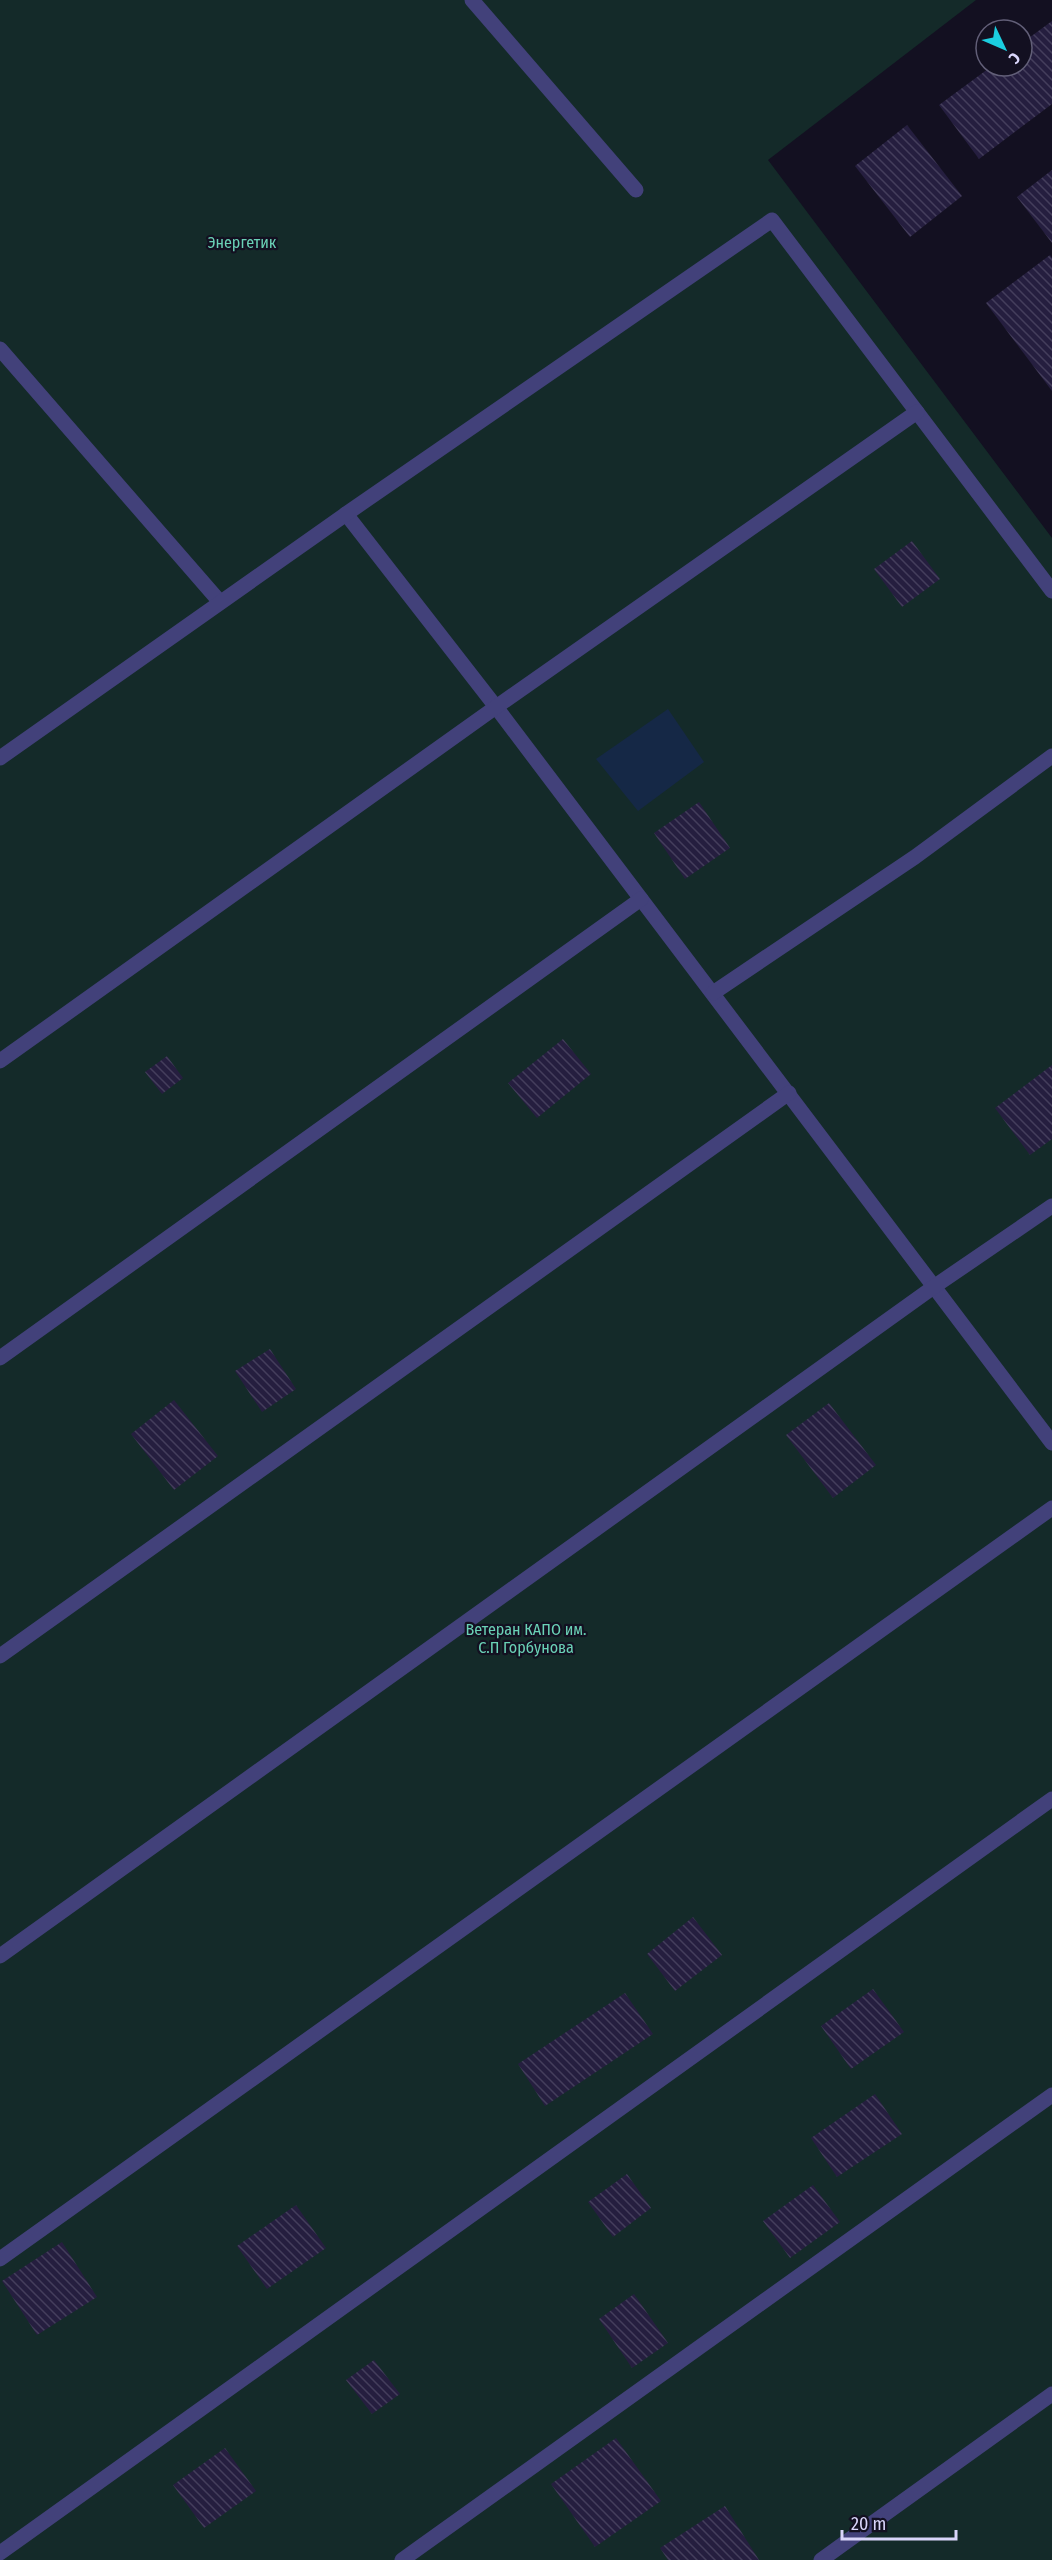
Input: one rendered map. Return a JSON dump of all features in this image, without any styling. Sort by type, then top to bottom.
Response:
[{"type":"lane","points":[[472,0],[636,190]]},
{"type":"lane","points":[[0,758],[346,513],[772,220],[1052,591]]},
{"type":"lane","points":[[0,349],[220,602]]},
{"type":"lane","points":[[0,1061],[496,707],[917,412]]},
{"type":"lane","points":[[346,513],[496,707],[1052,1443]]},
{"type":"lane","points":[[712,993],[915,857],[1052,756]]},
{"type":"lane","points":[[0,1358],[641,899]]},
{"type":"lane","points":[[0,1656],[789,1093]]},
{"type":"lane","points":[[0,1956],[935,1286],[1052,1206]]},
{"type":"lane","points":[[0,2259],[1052,1508]]},
{"type":"lane","points":[[0,2553],[1052,1799]]},
{"type":"lane","points":[[402,2560],[1052,2095]]},
{"type":"lane","points":[[821,2560],[1052,2394]]},
{"type":"green space","name":"Ветеран КАПО им. С.П Горбунова","points":[[0,0],[976,0],[768,160],[1052,538],[1052,2560],[0,2560]]},
{"type":"water","points":[[668,709],[704,762],[638,811],[596,759]]},
{"type":"building","points":[[1052,21],[1052,104],[979,159],[939,105],[976,78],[1034,78],[1034,34]]},
{"type":"building","points":[[907,125],[962,196],[910,237],[855,166]]},
{"type":"building","points":[[1052,170],[1052,243],[1017,197]]},
{"type":"building","points":[[1050,255],[1052,258],[1052,391],[986,303]]},
{"type":"building","points":[[912,541],[940,579],[902,607],[874,569]]},
{"type":"building","points":[[699,802],[730,848],[685,879],[654,833]]},
{"type":"building","points":[[563,1039],[591,1074],[537,1118],[508,1083]]},
{"type":"building","points":[[167,1056],[183,1078],[162,1094],[145,1072]]},
{"type":"building","points":[[1052,1065],[1052,1139],[1030,1155],[995,1108]]},
{"type":"building","points":[[270,1349],[296,1389],[262,1412],[235,1371]]},
{"type":"building","points":[[174,1400],[218,1456],[174,1490],[131,1434]]},
{"type":"building","points":[[829,1403],[876,1465],[833,1498],[786,1435]]},
{"type":"building","points":[[693,1917],[722,1955],[675,1991],[647,1954]]},
{"type":"building","points":[[873,1989],[904,2032],[851,2069],[821,2026]]},
{"type":"building","points":[[625,1993],[653,2034],[545,2106],[518,2064]]},
{"type":"building","points":[[875,2094],[902,2134],[837,2177],[811,2138]]},
{"type":"building","points":[[627,2174],[651,2208],[613,2237],[588,2202]]},
{"type":"building","points":[[813,2185],[840,2222],[790,2258],[763,2221]]},
{"type":"building","points":[[296,2205],[326,2248],[267,2289],[237,2246]]},
{"type":"building","points":[[62,2242],[97,2297],[37,2335],[2,2281]]},
{"type":"building","points":[[634,2294],[668,2343],[632,2368],[599,2319]]},
{"type":"building","points":[[374,2360],[400,2394],[372,2414],[346,2380]]},
{"type":"building","points":[[616,2438],[661,2501],[595,2547],[551,2484]]},
{"type":"building","points":[[225,2448],[256,2491],[204,2528],[173,2485]]},
{"type":"building","points":[[725,2506],[759,2560],[668,2560],[660,2548]]},
{"type":"park label","name":"Энергетик","points":[[242,242]]}]
